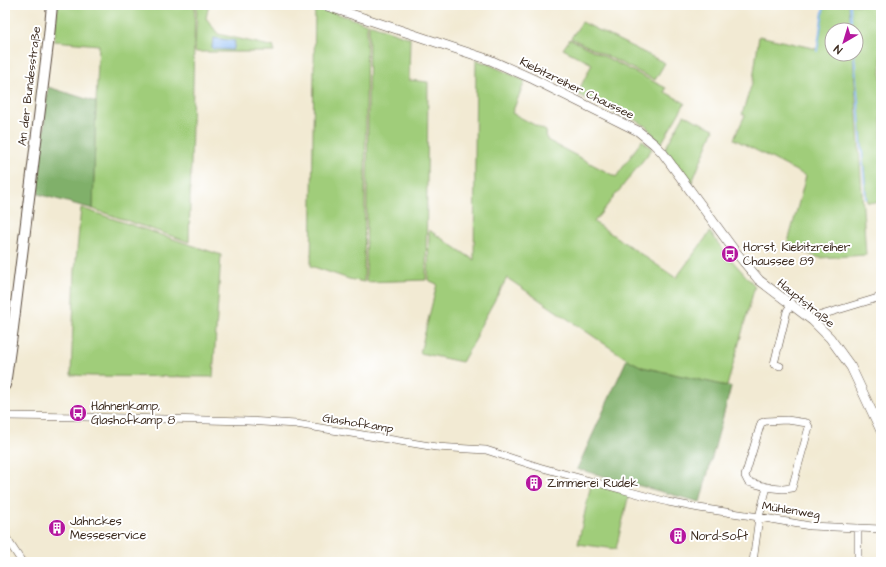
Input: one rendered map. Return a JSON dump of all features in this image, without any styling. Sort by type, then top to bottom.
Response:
[{"type":"main road","name":"An der Bundesstraße","points":[[5,385],[14,328],[52,5]]},
{"type":"street","name":"Kiebitzreiher Chaussee","points":[[324,5],[490,60],[537,81],[638,131],[662,152],[734,250],[759,280]]},
{"type":"street","name":"Hauptstraße","points":[[759,280],[813,321],[830,338],[851,367],[881,431]]},
{"type":"street","points":[[813,321],[818,316],[881,297]]},
{"type":"street","points":[[780,366],[774,364],[787,311],[791,304]]},
{"type":"street","name":"Glashofkamp","points":[[5,416],[247,420],[296,424],[436,447],[486,450],[554,471],[668,502],[699,508]]},
{"type":"street","points":[[787,420],[807,423],[809,427],[792,488],[784,489],[768,487],[748,482],[745,476],[761,423],[766,421],[787,420]]},
{"type":"street","points":[[754,562],[759,517],[768,487]]},
{"type":"street","name":"Mühlenweg","points":[[699,508],[810,526],[881,529]]},
{"type":"street","points":[[858,528],[858,562]]},
{"type":"street","points":[[5,536],[22,562]]},
{"type":"green space","points":[[58,5],[195,5],[189,242],[93,209],[99,45],[54,41]]},
{"type":"green space","points":[[197,5],[209,5],[206,18],[218,34],[274,47],[274,52],[195,52]]},
{"type":"green space","points":[[824,5],[849,5],[850,22],[824,22],[824,62],[854,62],[866,255],[820,258],[787,246],[806,176],[734,139],[745,115],[742,114],[753,80],[759,36],[817,49],[817,51]]},
{"type":"green space","points":[[850,5],[881,5],[881,203],[867,202],[855,62],[864,62],[864,22],[851,22]]},
{"type":"green space","points":[[315,6],[367,24],[364,282],[349,279],[311,266]]},
{"type":"green space","points":[[582,22],[665,63],[655,80],[571,38]]},
{"type":"green space","points":[[369,24],[410,38],[409,80],[428,82],[426,280],[366,282]]},
{"type":"green space","points":[[570,39],[666,88],[665,92],[685,103],[661,144],[646,126],[628,116],[617,114],[577,94],[592,64],[563,49]]},
{"type":"green space","points":[[476,60],[525,81],[512,113],[546,131],[547,140],[616,177],[642,140],[652,149],[594,222],[676,278],[710,232],[726,254],[755,286],[727,386],[642,367],[627,359],[507,278],[477,332],[477,337],[462,362],[420,353],[437,284],[428,280],[429,230],[474,260]]},
{"type":"green space","points":[[48,87],[96,102],[93,209],[38,194]]},
{"type":"green space","points":[[684,115],[714,129],[691,185],[665,149]]},
{"type":"green space","points":[[81,208],[221,255],[213,377],[71,375],[75,271]]},
{"type":"green space","points":[[627,359],[642,367],[731,387],[700,502],[577,469]]},
{"type":"green space","points":[[591,484],[629,494],[616,549],[578,544]]},
{"type":"water","points":[[214,38],[235,41],[233,50],[213,49]]},
{"type":"waterway","points":[[817,51],[824,5]]},
{"type":"waterway","points":[[850,5],[851,22]]},
{"type":"waterway","points":[[855,62],[866,199]]},
{"type":"place","name":"Horst, Kiebitzreiher Chaussee 89","points":[[730,254]]},
{"type":"place","name":"Hahnenkamp, Glashofkamp 8","points":[[78,413]]},
{"type":"place","name":"Zimmerei Rudek","points":[[534,483]]},
{"type":"place","name":"Jahnckes Messeservice","points":[[57,528]]},
{"type":"place","name":"Nord-Soft","points":[[678,536]]}]
